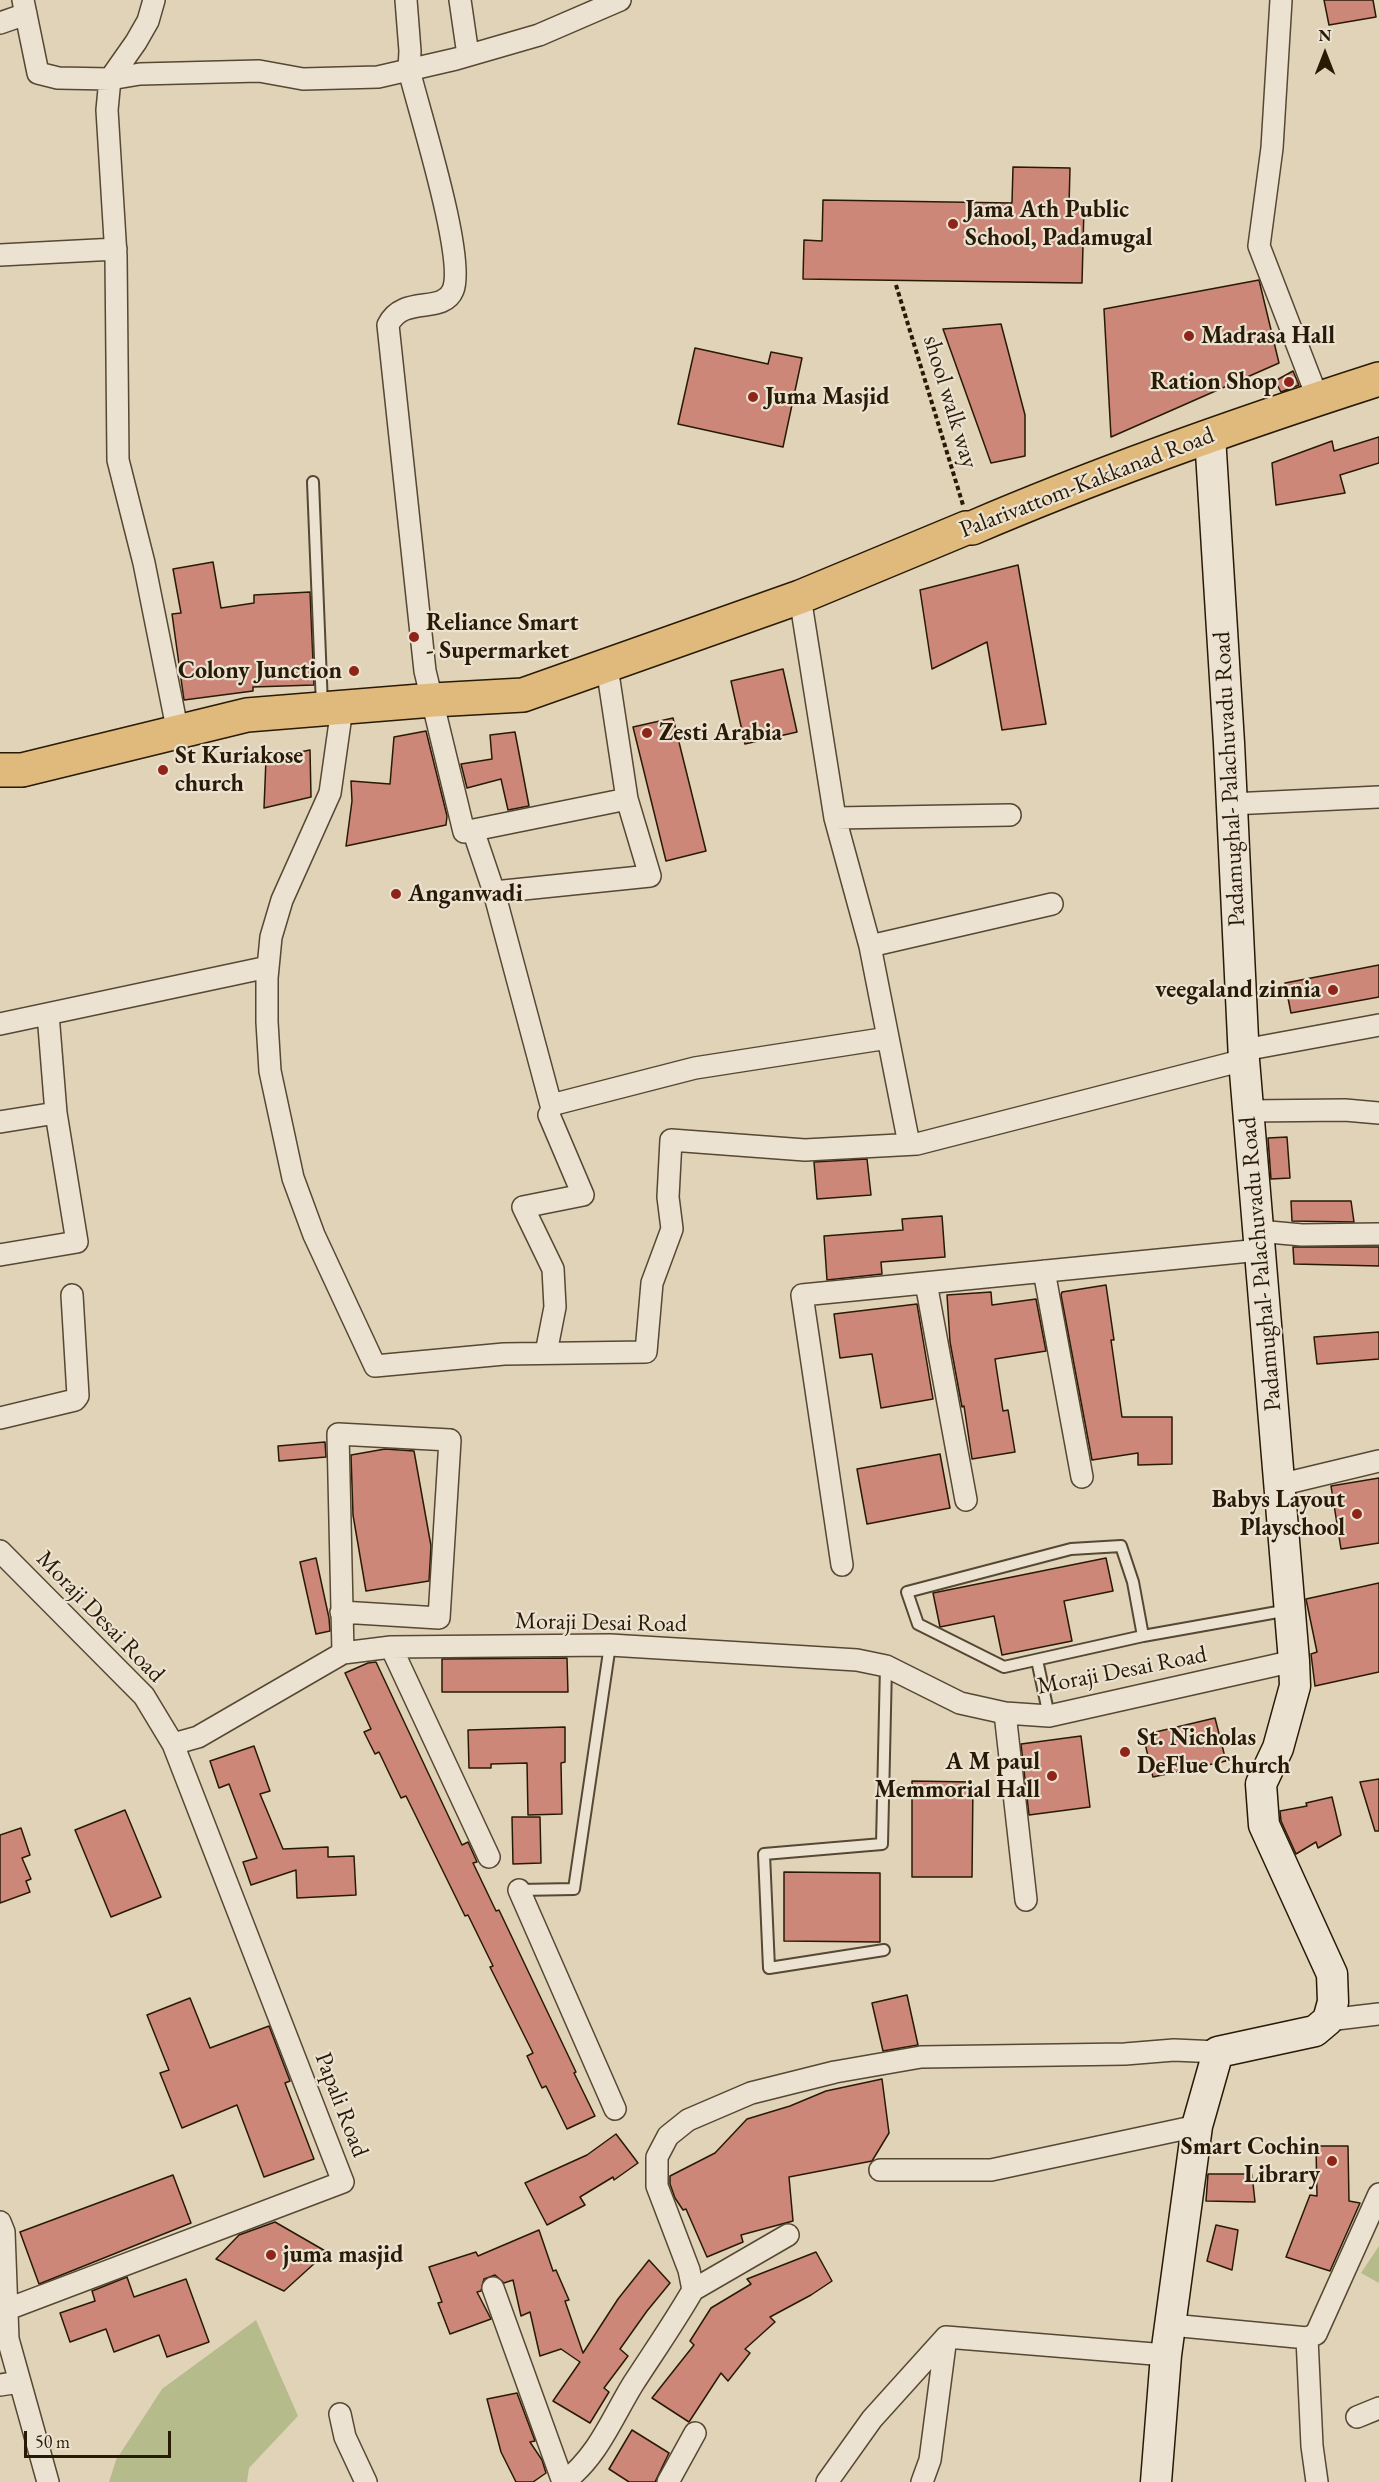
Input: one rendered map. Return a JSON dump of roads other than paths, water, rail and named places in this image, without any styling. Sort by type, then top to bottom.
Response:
[{"type":"main road","name":"Palarivattom-Kakkanad Road","points":[[7,775],[247,715],[523,695],[800,597],[966,528],[972,528],[1023,506],[1210,436],[1379,379]]},
{"type":"main road","name":"Padamughal- Palachuvadu Road","points":[[1210,436],[1244,1055],[1294,1660],[1295,1686],[1278,1748],[1262,1784],[1264,1825],[1332,1974],[1333,2002],[1328,2020]]},
{"type":"main road","points":[[1156,2482],[1166,2355],[1197,2126],[1218,2052],[1315,2031],[1328,2020]]},
{"type":"street","points":[[154,0],[147,21],[136,42],[110,79],[107,110],[116,249],[118,460],[144,563],[178,733]]},
{"type":"street","points":[[406,0],[410,51],[408,70],[450,226],[456,275],[452,293],[440,302],[404,308],[393,315],[388,325],[425,671],[464,832],[627,799]]},
{"type":"street","points":[[460,0],[468,56]]},
{"type":"street","points":[[0,23],[25,7],[38,73],[58,78],[110,79],[140,74],[259,71],[303,79],[378,77],[468,56],[539,35],[620,0]]},
{"type":"street","points":[[1281,0],[1272,148],[1259,246],[1317,399]]},
{"type":"street","points":[[0,255],[116,249]]},
{"type":"street","points":[[800,597],[835,818],[870,946],[909,1144]]},
{"type":"street","points":[[494,892],[650,876],[627,799],[607,667]]},
{"type":"street","points":[[332,709],[330,793],[282,900],[271,937],[267,1022],[270,1071],[293,1178],[314,1234],[375,1366],[456,1357],[546,1353],[644,1353],[647,1350],[652,1283],[672,1229],[668,1197],[671,1140],[805,1150],[909,1144],[983,1128],[1244,1055],[1379,1026]]},
{"type":"street","points":[[1231,804],[1379,797]]},
{"type":"street","points":[[835,818],[1010,815]]},
{"type":"street","points":[[473,830],[494,892],[551,1106],[695,1068],[888,1038]]},
{"type":"street","points":[[870,946],[1052,904]]},
{"type":"street","points":[[0,1024],[268,967]]},
{"type":"street","points":[[0,1255],[77,1242],[56,1113],[48,1014]]},
{"type":"street","points":[[1249,1111],[1345,1110],[1379,1113]]},
{"type":"street","points":[[0,1122],[56,1113]]},
{"type":"street","points":[[546,1353],[555,1307],[553,1269],[523,1207],[583,1195],[549,1115]]},
{"type":"street","points":[[842,1565],[802,1295],[1044,1271],[1302,1235],[1379,1234]]},
{"type":"street","points":[[1044,1271],[1082,1477]]},
{"type":"street","points":[[926,1283],[966,1500]]},
{"type":"street","points":[[0,1418],[75,1400],[78,1396],[72,1295]]},
{"type":"street","points":[[342,1612],[439,1618],[450,1440],[338,1434],[342,1612],[343,1653]]},
{"type":"street","points":[[1279,1485],[1379,1461]]},
{"type":"street","name":"Moraji Desai Road","points":[[0,1551],[144,1696],[173,1743],[198,1737],[343,1653],[391,1647],[610,1645],[857,1660],[886,1666],[960,1703],[1005,1713],[1049,1716],[1294,1660]]},
{"type":"street","points":[[391,1647],[489,1857]]},
{"type":"street","points":[[1005,1713],[1026,1900]]},
{"type":"street","name":"Papali Road","points":[[3,2311],[343,2182],[173,1743]]},
{"type":"street","points":[[519,1890],[615,2109]]},
{"type":"street","points":[[1328,2020],[1379,2014]]},
{"type":"street","points":[[693,2290],[689,2270],[657,2186],[657,2157],[668,2136],[688,2120],[752,2093],[835,2072],[921,2058],[1125,2054],[1174,2050],[1218,2052]]},
{"type":"street","points":[[880,2170],[991,2170],[1197,2126]]},
{"type":"street","points":[[1171,2325],[1307,2338],[1316,2334],[1379,2194]]},
{"type":"street","points":[[0,2222],[4,2232],[3,2311],[8,2339],[10,2384],[48,2482]]},
{"type":"street","points":[[493,2288],[564,2482],[582,2469],[599,2444],[693,2290],[788,2235]]},
{"type":"street","points":[[946,2337],[1166,2355]]},
{"type":"street","points":[[827,2482],[872,2420],[946,2337]]},
{"type":"street","points":[[922,2482],[930,2460],[946,2337]]},
{"type":"street","points":[[1307,2338],[1312,2446],[1317,2482]]},
{"type":"street","points":[[1357,2417],[1379,2408]]},
{"type":"street","points":[[340,2414],[345,2437],[366,2482]]},
{"type":"street","points":[[668,2482],[695,2433]]},
{"type":"lane","points":[[313,482],[332,709]]},
{"type":"lane","points":[[1143,1636],[1133,1582],[1121,1546],[1071,1549],[907,1592],[918,1624],[1004,1667],[1143,1636],[1289,1610]]},
{"type":"lane","points":[[519,1890],[574,1889],[610,1645]]},
{"type":"lane","points":[[1037,1660],[1049,1716]]},
{"type":"lane","points":[[884,1950],[769,1968],[764,1854],[882,1844],[886,1666]]},
{"type":"place","name":"Jama Ath Public School, Padamugal","points":[[953,224]]},
{"type":"place","name":"Madrasa Hall","points":[[1189,336]]},
{"type":"place","name":"Ration Shop","points":[[1289,382]]},
{"type":"place","name":"Juma Masjid","points":[[753,397]]},
{"type":"place","name":"Reliance Smart - Supermarket","points":[[414,637]]},
{"type":"place","name":"Colony Junction","points":[[354,671]]},
{"type":"place","name":"Zesti Arabia","points":[[647,733]]},
{"type":"place","name":"St Kuriakose church","points":[[163,770]]},
{"type":"place","name":"Anganwadi","points":[[396,894]]},
{"type":"place","name":"veegaland zinnia","points":[[1333,990]]},
{"type":"place","name":"Babys Layout Playschool","points":[[1357,1514]]},
{"type":"place","name":"St. Nicholas DeFlue Church","points":[[1125,1752]]},
{"type":"place","name":"A M paul Memmorial Hall","points":[[1052,1776]]},
{"type":"place","name":"Smart Cochin Library","points":[[1332,2161]]},
{"type":"place","name":"juma masjid","points":[[271,2255]]}]
